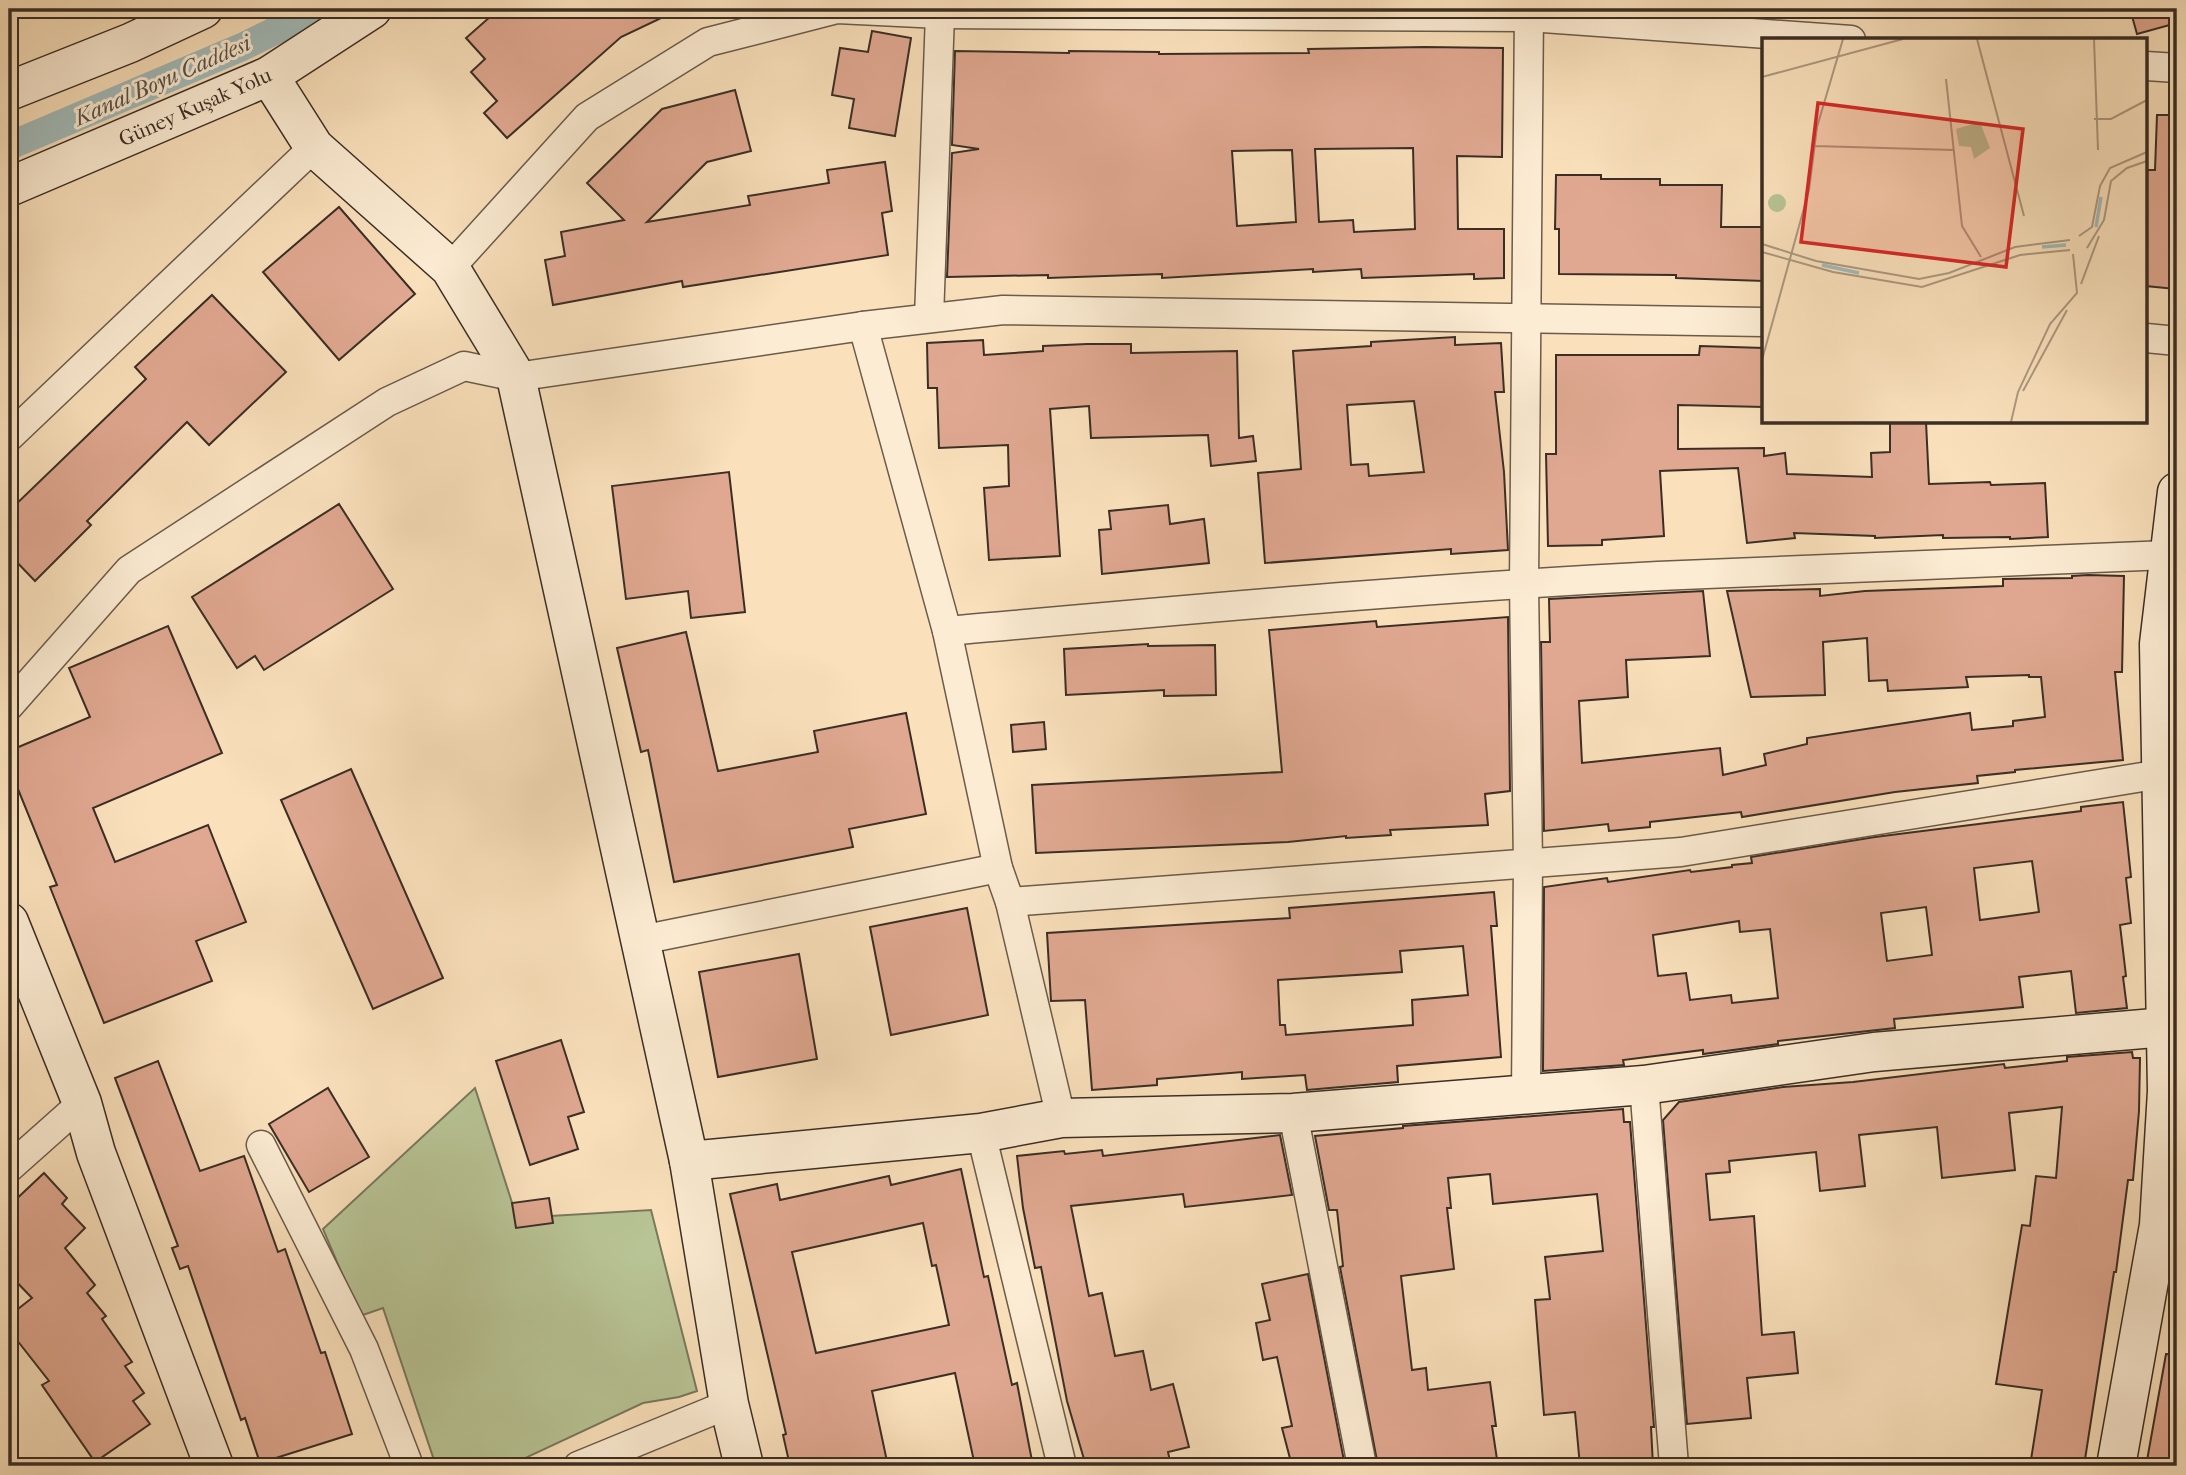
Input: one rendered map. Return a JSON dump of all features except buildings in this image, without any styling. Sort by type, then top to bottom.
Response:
[{"type":"street","points":[[9,91],[130,43],[203,9]]},
{"type":"street","name":"Güney Kuşak Yolu","points":[[9,187],[269,76],[372,9]]},
{"type":"street","points":[[450,268],[586,117],[708,42],[836,9],[940,14],[1529,13],[1827,38]]},
{"type":"street","points":[[1526,1094],[1528,864],[1524,584],[1529,13]]},
{"type":"street","points":[[929,318],[940,14]]},
{"type":"street","points":[[2148,66],[2177,68]]},
{"type":"street","points":[[269,76],[314,147],[450,268],[516,377],[689,1161],[729,1404],[744,1466]]},
{"type":"street","points":[[9,436],[314,147]]},
{"type":"street","points":[[9,706],[129,570],[387,402],[464,366],[516,377],[863,326],[1003,310],[1762,322]]},
{"type":"street","points":[[863,326],[947,631],[998,869],[1010,902],[1061,1118]]},
{"type":"street","points":[[2148,338],[2177,341]]},
{"type":"street","points":[[2116,1466],[2168,1224],[2166,1027],[2170,905],[2161,774],[2159,643],[2177,492]]},
{"type":"street","points":[[947,631],[1251,604],[1524,584],[2168,555]]},
{"type":"street","points":[[1010,902],[1681,852],[2161,774]]},
{"type":"street","points":[[640,940],[998,869]]},
{"type":"street","points":[[9,922],[82,1102],[96,1153],[208,1464]]},
{"type":"street","points":[[689,1161],[981,1133],[1061,1118],[1293,1113],[1644,1085],[1874,1052],[2166,1027]]},
{"type":"street","points":[[1644,1085],[1674,1466]]},
{"type":"street","points":[[9,1168],[82,1102]]},
{"type":"street","points":[[1293,1113],[1362,1466]]},
{"type":"street","points":[[981,1133],[1062,1466]]},
{"type":"street","points":[[261,1145],[364,1349],[407,1465]]},
{"type":"street","points":[[578,1466],[729,1404]]},
{"type":"green space","points":[[475,1088],[517,1218],[651,1210],[697,1391],[643,1403],[508,1466],[436,1466],[383,1308],[360,1316],[323,1229]]},
{"type":"waterway","name":"Kanal Boyu Caddesi","points":[[9,146],[242,47],[303,17],[313,9]]}]
